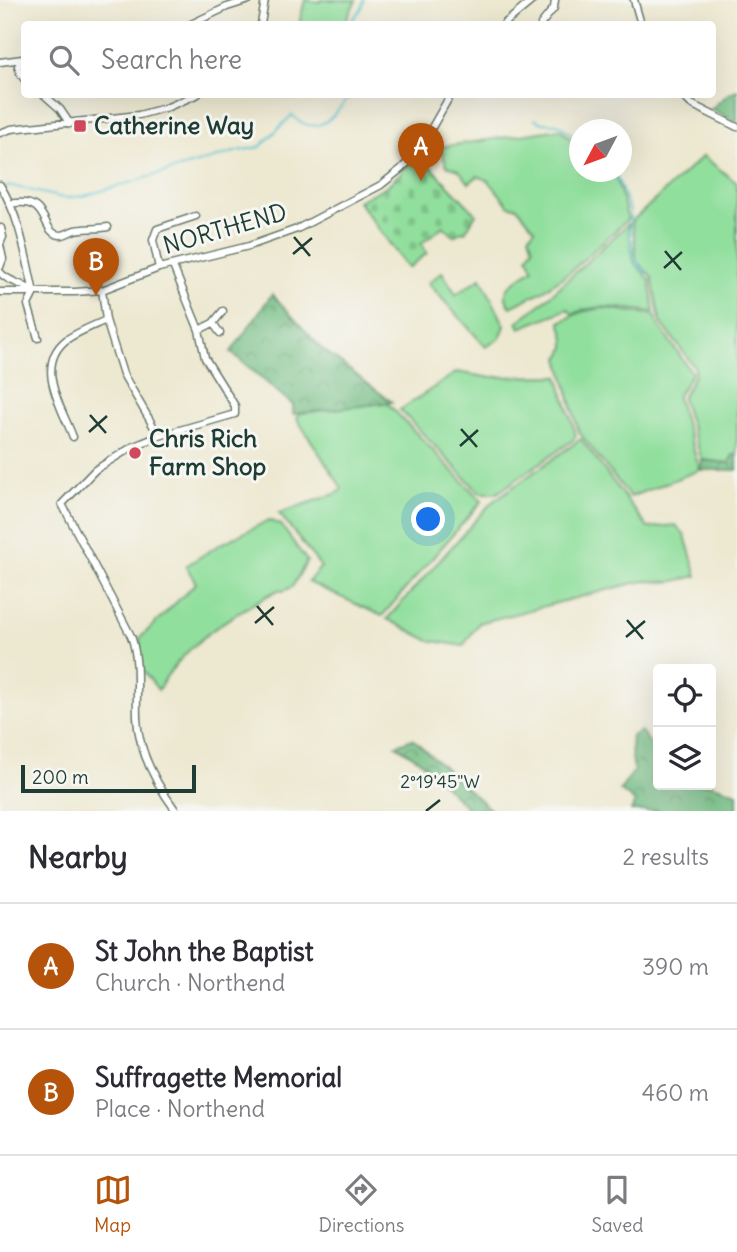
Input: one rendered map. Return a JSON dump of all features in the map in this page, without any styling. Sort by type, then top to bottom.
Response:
[{"type":"street","points":[[197,21],[249,0]]},
{"type":"street","points":[[262,21],[265,0]]},
{"type":"street","points":[[508,21],[533,0]]},
{"type":"street","points":[[544,21],[554,9],[555,0]]},
{"type":"street","points":[[634,0],[640,21]]},
{"type":"street","points":[[0,62],[21,59]]},
{"type":"street","points":[[48,98],[60,109],[70,124]]},
{"type":"street","points":[[0,133],[11,129],[139,115],[189,98]]},
{"type":"street","name":"NORTHEND","points":[[0,292],[102,290],[159,268],[274,238],[298,229],[386,182],[418,152],[449,98]]},
{"type":"street","points":[[685,98],[691,104],[737,127]]},
{"type":"street","points":[[1,186],[23,244],[34,293],[29,305],[38,338]]},
{"type":"street","points":[[10,204],[19,202],[34,205],[43,213],[51,231],[57,235],[108,227]]},
{"type":"street","points":[[159,268],[153,240],[157,229],[196,216]]},
{"type":"street","points":[[0,267],[3,259],[1,228]]},
{"type":"street","points":[[173,266],[199,330],[205,358],[235,406],[235,414],[159,436],[132,447],[105,462],[62,504],[131,636],[135,652],[137,721],[141,743],[158,781],[176,811]]},
{"type":"street","points":[[0,272],[2,276],[28,287],[34,293]]},
{"type":"street","points":[[102,290],[106,320],[123,374],[159,436]]},
{"type":"street","points":[[199,330],[213,323],[223,311]]},
{"type":"street","points":[[73,437],[51,379],[50,368],[59,347],[68,339],[106,320]]},
{"type":"street","points":[[213,323],[219,333]]},
{"type":"green space","points":[[305,0],[356,0],[346,21],[300,21]]},
{"type":"green space","points":[[737,90],[737,122],[711,109],[728,94]]},
{"type":"green space","points":[[560,129],[569,137],[569,182],[617,182],[628,219],[571,271],[543,291],[511,307],[507,301],[507,290],[533,269],[528,256],[533,248],[529,236],[535,229],[517,207],[509,206],[489,181],[478,176],[469,183],[459,170],[447,166],[440,147]]},
{"type":"green space","points":[[703,156],[737,183],[737,455],[733,455],[730,463],[702,460],[682,398],[695,374],[695,368],[660,321],[652,277],[637,261],[632,221]]},
{"type":"green space","points":[[417,157],[423,159],[476,214],[465,232],[454,236],[443,226],[421,244],[427,253],[408,268],[358,201],[387,186]]},
{"type":"green space","points":[[628,224],[634,262],[650,280],[654,312],[602,307],[572,314],[568,309],[520,328],[517,322],[541,304]]},
{"type":"green space","points":[[442,272],[456,294],[481,278],[505,326],[500,338],[486,347],[428,283]]},
{"type":"green space","points":[[272,294],[321,348],[392,402],[293,414],[293,405],[231,352]]},
{"type":"green space","points":[[603,308],[655,315],[657,323],[692,373],[677,397],[700,470],[630,497],[579,432],[559,358],[565,345],[560,322],[581,312]]},
{"type":"green space","points":[[457,372],[485,377],[558,376],[576,435],[573,440],[497,493],[480,493],[400,410]]},
{"type":"green space","points":[[387,403],[482,501],[382,616],[308,582],[321,567],[279,513],[338,493],[342,488],[297,419],[300,412]]},
{"type":"green space","points":[[581,439],[648,528],[676,525],[685,536],[697,576],[670,582],[646,581],[630,584],[479,623],[463,646],[428,640],[387,619],[492,502]]},
{"type":"green space","points":[[733,455],[737,455],[737,470],[700,470],[702,460],[729,463]]},
{"type":"green space","points":[[269,520],[281,525],[307,561],[292,587],[278,590],[210,632],[182,658],[158,690],[140,666],[140,638],[196,583],[186,566],[217,546]]},
{"type":"green space","points":[[641,731],[653,747],[653,790],[716,790],[716,786],[737,793],[737,811],[631,811],[635,802],[620,790],[634,771],[632,736]]},
{"type":"green space","points":[[413,739],[492,811],[470,811],[420,761],[396,745]]},
{"type":"waterway","points":[[351,21],[362,8],[364,0]]},
{"type":"waterway","points":[[4,188],[12,186],[63,198],[84,196],[260,147],[292,115],[301,122],[318,125],[332,117],[348,98]]},
{"type":"waterway","points":[[535,119],[542,123],[558,124],[569,132]]},
{"type":"waterway","points":[[619,182],[630,211],[630,237],[636,261],[646,273]]},
{"type":"place","name":"Catherine Way","points":[[80,126]]},
{"type":"place","name":"St John the Baptist","points":[[421,181]]},
{"type":"place","name":"Suffragette Memorial","points":[[96,296]]},
{"type":"place","name":"Chris Rich Farm Shop","points":[[135,453]]}]
